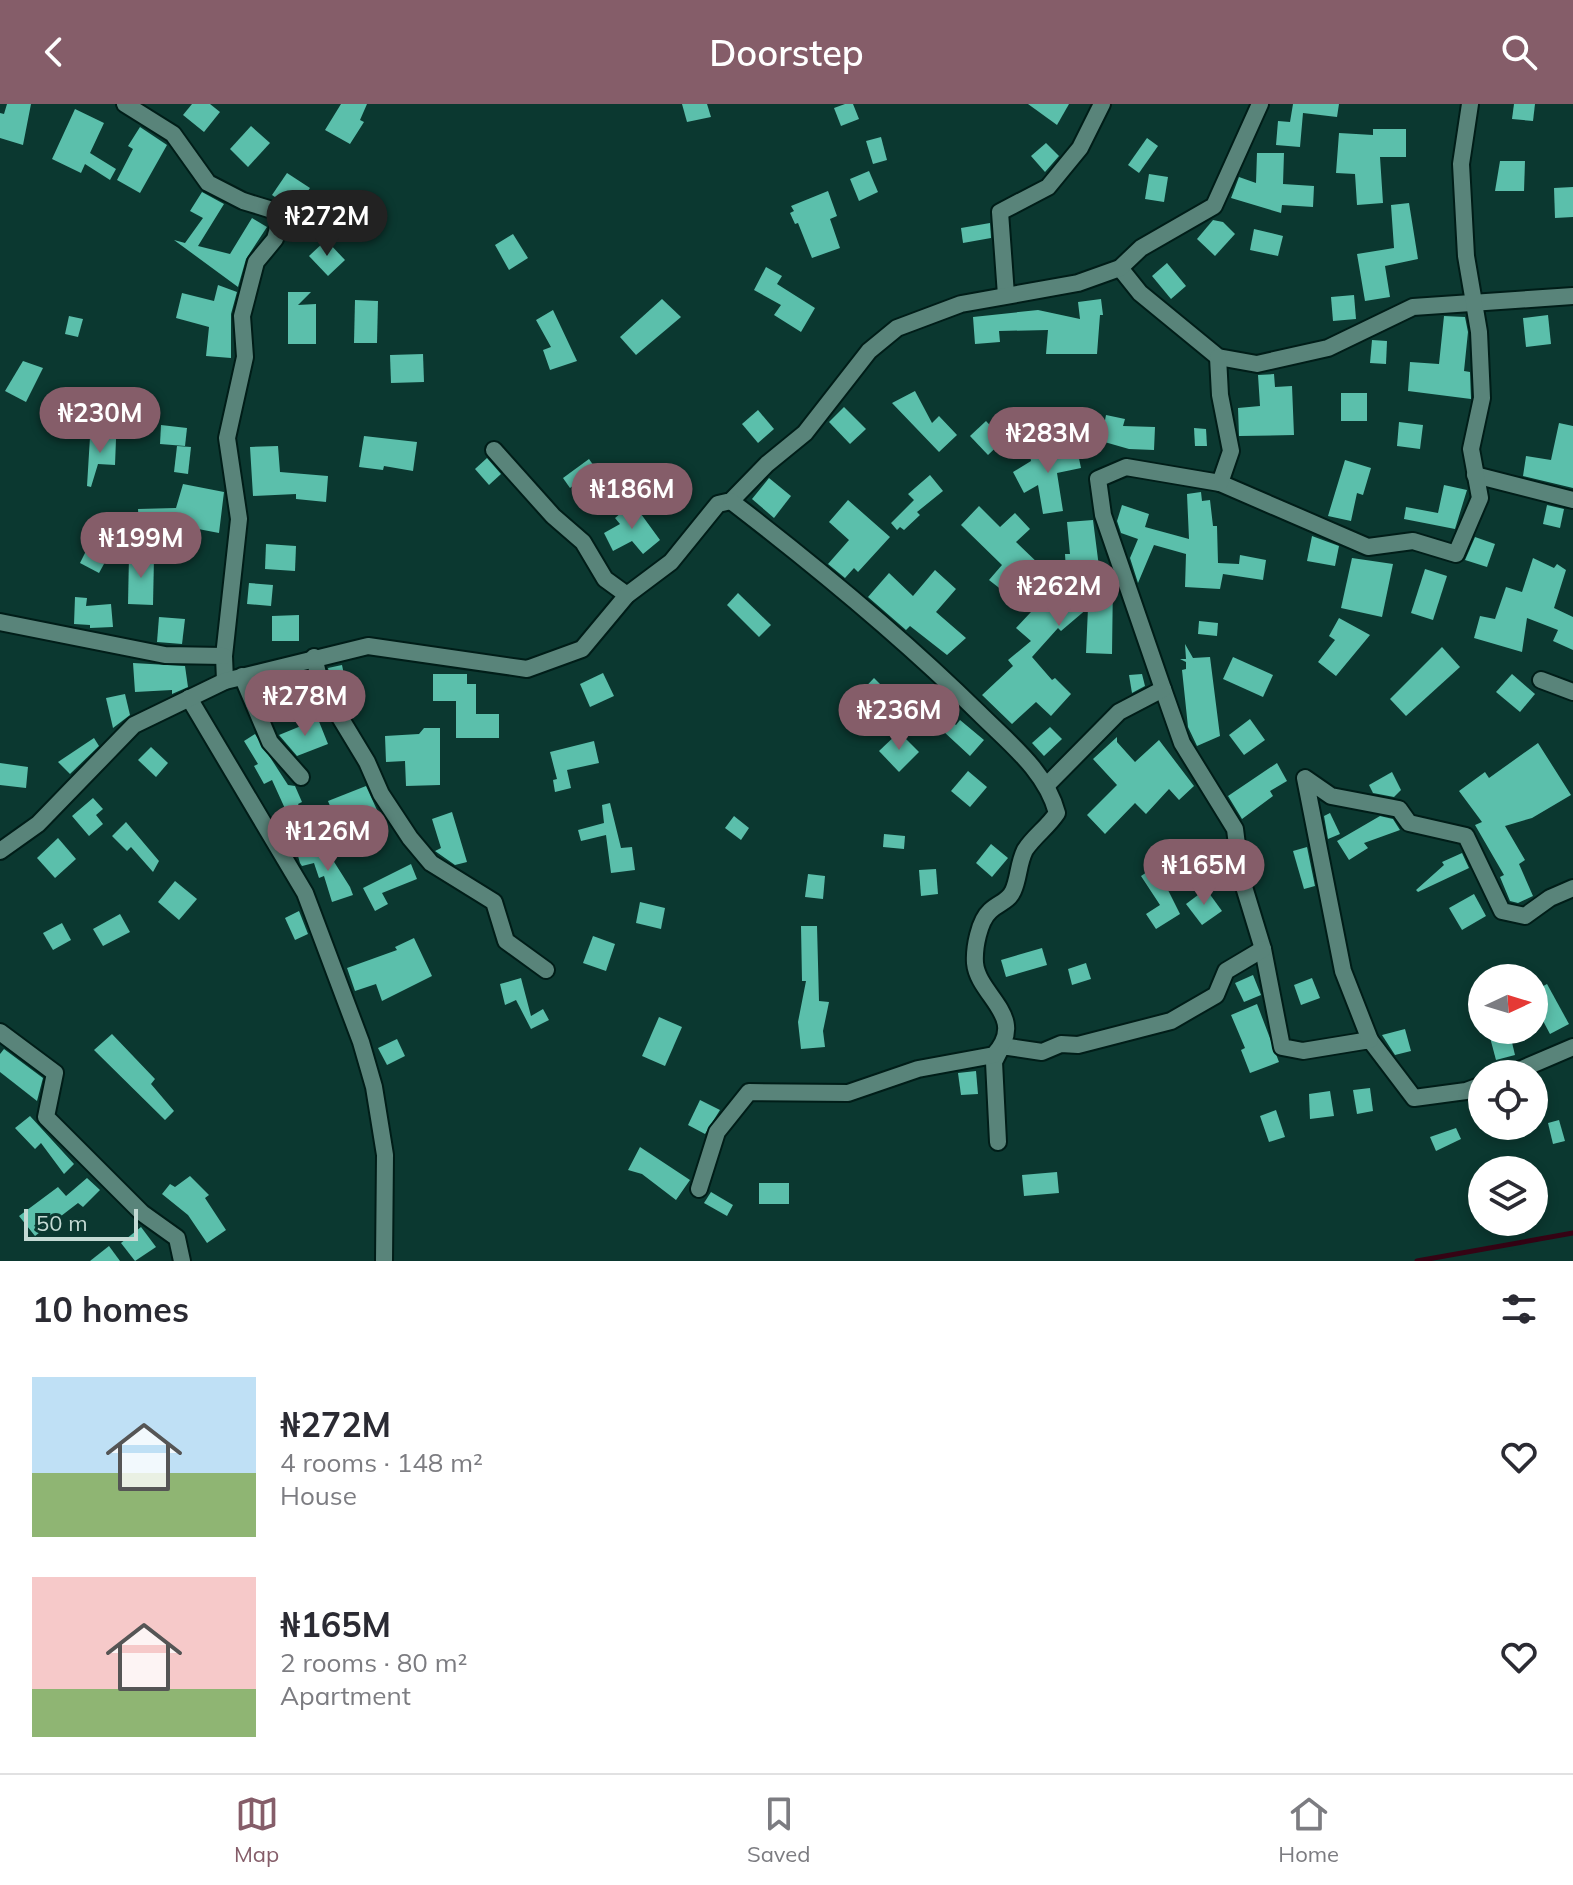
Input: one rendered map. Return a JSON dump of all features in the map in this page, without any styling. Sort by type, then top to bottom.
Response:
[{"type":"street","points":[[125,104],[173,134],[208,183],[243,201],[282,213],[275,239],[256,262],[242,316],[245,357],[227,438],[239,519],[224,656],[225,681]]},
{"type":"street","points":[[1006,295],[1000,212],[1048,187],[1080,148],[1102,104]]},
{"type":"street","points":[[0,851],[38,824],[134,725],[225,681],[368,646],[527,669],[582,649],[627,595],[671,562],[718,504],[731,501],[767,464],[805,433],[869,351],[897,328],[961,304],[1078,283],[1120,268],[1141,248],[1214,206],[1260,104]]},
{"type":"street","points":[[1370,1040],[1303,1051],[1282,1047],[1263,949],[1241,877],[1235,829],[1182,743],[1103,515],[1098,479],[1126,467],[1220,483],[1368,547],[1413,541],[1456,554],[1480,498],[1471,449],[1482,398],[1475,302],[1466,256],[1461,164],[1470,104]]},
{"type":"street","points":[[1120,268],[1140,293],[1218,357],[1257,364],[1328,348],[1413,307],[1573,296]]},
{"type":"street","points":[[1218,357],[1220,395],[1231,451],[1220,483]]},
{"type":"street","points":[[494,450],[553,516],[583,542],[605,579],[627,595]]},
{"type":"street","points":[[1475,475],[1573,500]]},
{"type":"street","points":[[731,501],[834,580],[931,665],[1031,764],[1046,786],[1057,813],[1025,850],[1018,865],[1013,891],[1003,904],[989,911],[979,934],[976,969],[1003,1013],[1006,1029],[994,1062],[998,1142]]},
{"type":"street","points":[[0,622],[165,655],[224,656]]},
{"type":"street","points":[[314,657],[321,686],[410,838],[431,863],[494,902],[506,941],[546,970]]},
{"type":"street","points":[[242,676],[270,742],[301,777]]},
{"type":"street","points":[[1541,680],[1573,692]]},
{"type":"street","points":[[1046,786],[1119,712],[1163,689]]},
{"type":"street","points":[[189,698],[305,893],[361,1042],[374,1087],[385,1155],[384,1261]]},
{"type":"street","points":[[1468,1088],[1414,1098],[1370,1040],[1343,971],[1305,778],[1331,796],[1399,809],[1409,823],[1466,836],[1502,911],[1525,916],[1550,898],[1573,888]]},
{"type":"street","points":[[1002,1046],[1042,1052],[1061,1044],[1078,1045],[1171,1021],[1216,995],[1226,971],[1263,949]]},
{"type":"street","points":[[0,1032],[55,1073],[46,1117],[142,1213],[177,1238],[182,1261]]},
{"type":"street","points":[[699,1189],[717,1132],[749,1092],[848,1093],[918,1069],[981,1060],[994,1055],[1002,1046]]},
{"type":"street","points":[[1543,1060],[1573,1047]]},
{"type":"building","points":[[7,104],[31,104],[23,145],[0,138],[0,113],[4,114]]},
{"type":"building","points":[[192,104],[210,104],[220,112],[204,132],[183,115]]},
{"type":"building","points":[[341,104],[367,104],[360,120],[364,122],[350,144],[325,130]]},
{"type":"building","points":[[682,104],[707,104],[711,117],[687,122]]},
{"type":"building","points":[[853,104],[859,119],[841,126],[834,108]]},
{"type":"building","points":[[1028,104],[1069,104],[1057,125]]},
{"type":"building","points":[[1293,104],[1339,104],[1337,117],[1303,113],[1300,147],[1276,145],[1278,121],[1290,122]]},
{"type":"building","points":[[1514,104],[1535,104],[1533,121],[1512,119]]},
{"type":"building","points":[[75,109],[104,123],[90,153],[116,169],[110,180],[85,164],[81,173],[52,159]]},
{"type":"building","points":[[251,126],[270,143],[248,167],[230,149]]},
{"type":"building","points":[[140,127],[167,145],[140,193],[117,180],[133,149],[128,146]]},
{"type":"building","points":[[1373,129],[1406,129],[1406,157],[1380,157],[1383,203],[1357,205],[1355,174],[1336,173],[1339,133],[1373,135]]},
{"type":"building","points":[[881,137],[887,160],[873,164],[866,141]]},
{"type":"building","points":[[1147,138],[1158,146],[1139,173],[1128,165]]},
{"type":"building","points":[[1046,143],[1059,156],[1045,172],[1031,156]]},
{"type":"building","points":[[1257,153],[1284,153],[1283,184],[1314,186],[1313,207],[1282,205],[1281,213],[1231,198],[1239,177],[1256,183]]},
{"type":"building","points":[[1500,161],[1525,161],[1524,191],[1495,191]]},
{"type":"building","points":[[869,171],[878,192],[859,201],[850,179]]},
{"type":"building","points":[[287,173],[310,188],[294,210],[272,195]]},
{"type":"building","points":[[1149,174],[1168,177],[1164,202],[1145,199]]},
{"type":"building","points":[[1573,187],[1573,217],[1555,218],[1554,188]]},
{"type":"building","points":[[828,191],[837,216],[830,219],[840,248],[812,258],[798,223],[795,224],[790,213],[794,211],[791,206]]},
{"type":"building","points":[[202,192],[224,204],[198,246],[230,254],[252,218],[267,227],[246,259],[238,287],[174,240],[185,243],[203,218],[190,211]]},
{"type":"building","points":[[1409,203],[1418,259],[1385,266],[1390,297],[1365,301],[1357,254],[1394,248],[1391,205]]},
{"type":"building","points":[[1213,220],[1223,222],[1235,234],[1215,256],[1197,239]]},
{"type":"building","points":[[990,223],[991,238],[963,243],[961,228]]},
{"type":"building","points":[[1254,229],[1283,236],[1278,256],[1250,250]]},
{"type":"building","points":[[513,234],[528,258],[509,270],[495,245]]},
{"type":"building","points":[[326,240],[345,260],[328,276],[309,256]]},
{"type":"building","points":[[1167,263],[1186,286],[1171,299],[1152,276]]},
{"type":"building","points":[[766,267],[782,276],[777,284],[815,308],[801,332],[774,315],[781,305],[754,290]]},
{"type":"building","points":[[218,285],[237,292],[231,314],[231,358],[206,356],[209,327],[176,318],[182,293],[214,301]]},
{"type":"building","points":[[288,292],[311,292],[298,305],[316,304],[316,344],[288,344]]},
{"type":"building","points":[[1354,295],[1356,319],[1333,321],[1331,297]]},
{"type":"building","points":[[662,299],[681,317],[636,355],[620,337]]},
{"type":"building","points":[[1101,299],[1103,315],[1100,315],[1097,354],[1046,354],[1048,330],[999,331],[1000,342],[975,344],[973,317],[1038,310],[1080,319],[1078,302]]},
{"type":"building","points":[[355,300],[378,301],[377,343],[354,343]]},
{"type":"building","points":[[553,310],[577,361],[550,370],[543,350],[551,347],[536,320]]},
{"type":"building","points":[[1548,315],[1551,344],[1526,347],[1523,318]]},
{"type":"building","points":[[69,316],[83,319],[78,337],[65,334]]},
{"type":"building","points":[[1444,316],[1465,317],[1468,332],[1464,371],[1470,372],[1471,399],[1408,391],[1410,362],[1439,364]]},
{"type":"building","points":[[1372,340],[1387,341],[1386,364],[1370,363]]},
{"type":"building","points":[[423,354],[424,382],[391,383],[390,355]]},
{"type":"building","points":[[23,361],[43,368],[26,402],[5,391]]},
{"type":"building","points":[[1274,374],[1275,387],[1292,386],[1294,435],[1239,436],[1238,408],[1260,406],[1258,375]]},
{"type":"building","points":[[915,391],[932,423],[939,416],[957,435],[939,452],[892,403]]},
{"type":"building","points":[[1341,393],[1367,393],[1367,421],[1341,421]]},
{"type":"building","points":[[844,407],[866,429],[850,444],[829,422]]},
{"type":"building","points":[[758,410],[774,429],[758,443],[742,424]]},
{"type":"building","points":[[1106,415],[1125,419],[1123,426],[1155,427],[1154,450],[1129,449],[1101,441]]},
{"type":"building","points":[[986,421],[1004,440],[988,455],[970,436]]},
{"type":"building","points":[[1399,422],[1423,425],[1420,449],[1397,446]]},
{"type":"building","points":[[1559,423],[1573,426],[1573,488],[1523,476],[1526,456],[1551,460]]},
{"type":"building","points":[[161,425],[187,428],[185,446],[160,444]]},
{"type":"building","points":[[1194,428],[1206,429],[1207,446],[1195,446]]},
{"type":"building","points":[[364,436],[417,442],[413,471],[384,466],[383,470],[359,467]]},
{"type":"building","points":[[90,437],[116,439],[115,465],[98,464],[91,487],[87,486]]},
{"type":"building","points":[[1076,444],[1081,468],[1057,473],[1063,511],[1043,514],[1038,485],[1024,493],[1013,472],[1031,461],[1030,455]]},
{"type":"building","points":[[177,446],[191,447],[188,474],[174,472]]},
{"type":"building","points":[[278,446],[280,472],[328,476],[326,502],[296,499],[296,494],[253,496],[250,447]]},
{"type":"building","points":[[487,458],[501,474],[489,485],[475,469]]},
{"type":"building","points":[[589,459],[596,469],[570,488],[563,478]]},
{"type":"building","points":[[1345,460],[1371,468],[1363,495],[1357,493],[1351,521],[1328,516]]},
{"type":"building","points":[[930,475],[943,491],[917,512],[920,515],[904,530],[900,527],[897,530],[891,523],[914,500],[908,494]]},
{"type":"building","points":[[769,478],[791,496],[774,518],[752,499]]},
{"type":"building","points":[[183,484],[224,492],[219,533],[193,528],[192,533],[169,527],[139,528],[138,509],[176,508]]},
{"type":"building","points":[[1444,485],[1467,490],[1455,529],[1404,519],[1406,507],[1438,513]]},
{"type":"building","points":[[1201,492],[1202,501],[1210,500],[1213,526],[1217,526],[1218,563],[1239,564],[1240,555],[1266,560],[1263,580],[1223,574],[1220,589],[1185,587],[1186,554],[1154,545],[1138,583],[1130,558],[1138,539],[1121,533],[1117,521],[1122,505],[1149,514],[1145,527],[1189,539],[1187,494]]},
{"type":"building","points":[[848,500],[890,537],[858,572],[854,568],[845,578],[828,564],[849,540],[829,522]]},
{"type":"building","points":[[633,503],[660,540],[643,554],[632,541],[613,551],[604,533],[620,524],[615,518]]},
{"type":"building","points":[[1547,505],[1564,509],[1560,528],[1543,524]]},
{"type":"building","points":[[979,506],[1000,527],[1015,513],[1030,529],[1016,542],[1041,566],[1012,598],[989,580],[1002,565],[961,525]]},
{"type":"building","points":[[1093,520],[1099,567],[1109,566],[1113,579],[1112,654],[1086,653],[1088,608],[1061,631],[1058,628],[1032,657],[1052,680],[1055,678],[1071,694],[1051,716],[1036,702],[1012,724],[982,695],[1013,666],[1008,660],[1031,641],[1016,628],[1045,597],[1064,585],[1067,588],[1065,554],[1070,554],[1067,522]]},
{"type":"building","points":[[1312,536],[1339,546],[1335,566],[1307,561]]},
{"type":"building","points":[[1475,537],[1495,544],[1487,567],[1465,560]]},
{"type":"building","points":[[90,543],[110,553],[99,573],[80,563]]},
{"type":"building","points":[[266,544],[296,546],[295,571],[265,569]]},
{"type":"building","points":[[129,556],[154,557],[153,605],[128,604]]},
{"type":"building","points":[[1352,558],[1393,564],[1382,617],[1341,608]]},
{"type":"building","points":[[1533,558],[1554,568],[1557,564],[1566,570],[1554,608],[1573,617],[1573,650],[1553,641],[1558,630],[1527,618],[1522,652],[1474,638],[1480,616],[1495,619],[1506,587],[1522,592]]},
{"type":"building","points":[[1425,569],[1447,576],[1433,620],[1411,613]]},
{"type":"building","points":[[935,570],[956,589],[936,612],[966,638],[947,655],[910,626],[906,630],[868,597],[889,573],[913,596]]},
{"type":"building","points":[[249,583],[273,585],[271,606],[247,604]]},
{"type":"building","points":[[738,593],[771,625],[759,637],[727,605]]},
{"type":"building","points":[[75,597],[87,598],[86,606],[111,604],[113,627],[90,628],[90,625],[74,624]]},
{"type":"building","points":[[299,615],[299,641],[272,641],[272,616]]},
{"type":"building","points":[[159,617],[185,619],[182,644],[157,642]]},
{"type":"building","points":[[1339,618],[1370,635],[1336,676],[1318,662],[1335,640],[1329,636]]},
{"type":"building","points":[[1199,621],[1218,623],[1217,636],[1198,634]]},
{"type":"building","points":[[1185,644],[1193,658],[1210,657],[1220,736],[1197,746],[1188,727],[1182,670],[1186,669],[1186,662],[1180,659],[1186,659]]},
{"type":"building","points":[[1442,647],[1460,667],[1406,716],[1390,699]]},
{"type":"building","points":[[1233,657],[1273,675],[1263,697],[1223,679]]},
{"type":"building","points":[[133,663],[185,666],[188,687],[172,694],[172,690],[135,692]]},
{"type":"building","points":[[342,665],[345,679],[331,682],[328,668]]},
{"type":"building","points":[[603,673],[614,696],[590,707],[580,684]]},
{"type":"building","points":[[433,674],[467,674],[467,684],[476,684],[476,714],[499,714],[499,738],[456,738],[456,701],[433,701]]},
{"type":"building","points":[[1142,674],[1145,686],[1132,693],[1129,675]]},
{"type":"building","points":[[1512,674],[1535,694],[1520,712],[1496,692]]},
{"type":"building","points":[[874,678],[883,687],[866,704],[857,696]]},
{"type":"building","points":[[910,685],[956,725],[960,720],[984,740],[970,756],[903,694]]},
{"type":"building","points":[[125,694],[130,715],[113,728],[106,698]]},
{"type":"building","points":[[318,719],[328,744],[297,756],[279,735]]},
{"type":"building","points":[[1250,719],[1265,740],[1244,755],[1229,735]]},
{"type":"building","points":[[1050,727],[1062,739],[1044,756],[1032,743]]},
{"type":"building","points":[[424,728],[440,728],[440,785],[406,786],[405,761],[386,762],[385,736],[419,734]]},
{"type":"building","points":[[899,732],[919,752],[899,772],[879,751]]},
{"type":"building","points":[[255,734],[288,785],[295,786],[302,802],[298,804],[311,826],[290,840],[284,830],[292,824],[272,780],[264,784],[254,766],[258,764],[244,741]]},
{"type":"building","points":[[1117,737],[1117,742],[1135,762],[1159,740],[1194,786],[1179,800],[1169,789],[1146,814],[1135,803],[1105,834],[1087,815],[1117,785],[1093,759]]},
{"type":"building","points":[[94,738],[99,746],[70,774],[58,762]]},
{"type":"building","points":[[594,741],[599,763],[567,770],[571,788],[555,792],[553,780],[557,779],[550,752]]},
{"type":"building","points":[[1538,743],[1571,795],[1532,818],[1505,826],[1525,860],[1519,864],[1533,896],[1518,903],[1510,901],[1500,877],[1504,875],[1475,825],[1482,822],[1459,791],[1485,772],[1489,778]]},
{"type":"building","points":[[151,747],[168,763],[156,777],[138,760]]},
{"type":"building","points":[[0,763],[28,767],[26,788],[0,785]]},
{"type":"building","points":[[1277,763],[1287,781],[1270,791],[1273,796],[1242,819],[1228,796]]},
{"type":"building","points":[[968,771],[987,787],[970,807],[951,791]]},
{"type":"building","points":[[1392,772],[1401,790],[1394,797],[1373,793],[1369,785]]},
{"type":"building","points":[[366,786],[377,810],[338,826],[328,801]]},
{"type":"building","points":[[93,798],[103,809],[96,815],[103,824],[89,836],[72,816]]},
{"type":"building","points":[[610,803],[621,848],[632,847],[635,870],[611,873],[606,835],[581,841],[578,830],[604,823],[602,805]]},
{"type":"building","points":[[452,812],[467,862],[455,865],[435,851],[441,848],[432,819]]},
{"type":"building","points":[[1330,813],[1340,834],[1328,839],[1324,816]]},
{"type":"building","points":[[734,816],[749,828],[741,840],[725,828]]},
{"type":"building","points":[[1380,816],[1393,819],[1400,830],[1364,843],[1368,848],[1349,860],[1337,841]]},
{"type":"building","points":[[126,822],[159,861],[153,872],[131,847],[127,851],[112,836]]},
{"type":"building","points":[[884,834],[905,836],[904,849],[883,847]]},
{"type":"building","points":[[58,838],[76,859],[55,878],[37,858]]},
{"type":"building","points":[[991,844],[1008,858],[992,877],[976,863]]},
{"type":"building","points":[[324,846],[353,895],[332,902],[324,876],[319,878],[314,863],[302,866],[300,863],[298,856]]},
{"type":"building","points":[[1307,847],[1315,886],[1304,889],[1293,851]]},
{"type":"building","points":[[1462,853],[1469,868],[1418,892],[1416,890],[1444,865],[1442,862]]},
{"type":"building","points":[[411,864],[417,879],[382,893],[388,904],[375,911],[363,888]]},
{"type":"building","points":[[1156,866],[1180,914],[1156,929],[1146,914],[1160,905],[1141,876]]},
{"type":"building","points":[[936,869],[938,894],[921,896],[919,870]]},
{"type":"building","points":[[808,874],[825,876],[823,899],[805,897]]},
{"type":"building","points":[[175,881],[197,899],[179,920],[158,902]]},
{"type":"building","points":[[1206,889],[1222,911],[1202,925],[1186,904]]},
{"type":"building","points":[[1474,894],[1486,916],[1462,930],[1449,908]]},
{"type":"building","points":[[640,902],[665,908],[661,929],[636,923]]},
{"type":"building","points":[[299,911],[308,934],[295,940],[285,918]]},
{"type":"building","points":[[120,914],[130,932],[103,946],[93,929]]},
{"type":"building","points":[[62,923],[71,940],[53,950],[43,933]]},
{"type":"building","points":[[801,926],[817,926],[819,1001],[829,1002],[823,1031],[825,1047],[801,1049],[798,1022],[806,981],[802,981]]},
{"type":"building","points":[[593,936],[615,944],[606,971],[583,963]]},
{"type":"building","points":[[414,938],[432,976],[382,1001],[376,984],[355,991],[347,968],[397,950],[395,947]]},
{"type":"building","points":[[1042,948],[1047,965],[1006,977],[1001,960]]},
{"type":"building","points":[[1086,963],[1091,979],[1072,985],[1068,969]]},
{"type":"building","points":[[1253,975],[1261,995],[1244,1002],[1235,983]]},
{"type":"building","points":[[521,978],[531,1016],[543,1009],[549,1020],[531,1029],[516,1000],[505,1005],[500,984]]},
{"type":"building","points":[[1312,978],[1320,998],[1301,1005],[1294,985]]},
{"type":"building","points":[[1548,986],[1569,1024],[1550,1034],[1548,1030]]},
{"type":"building","points":[[1257,1004],[1279,1062],[1250,1073],[1241,1050],[1245,1048],[1231,1015]]},
{"type":"building","points":[[659,1017],[682,1027],[665,1066],[642,1056]]},
{"type":"building","points":[[1405,1029],[1411,1051],[1395,1055],[1382,1035]]},
{"type":"building","points":[[112,1034],[155,1079],[151,1084],[174,1111],[165,1120],[94,1050]]},
{"type":"building","points":[[397,1039],[405,1056],[387,1065],[378,1048]]},
{"type":"building","points":[[1492,1044],[1512,1044],[1515,1055],[1496,1060]]},
{"type":"building","points":[[4,1049],[43,1078],[37,1101],[0,1072],[0,1054]]},
{"type":"building","points":[[976,1071],[978,1094],[961,1095],[958,1073]]},
{"type":"building","points":[[1370,1088],[1373,1111],[1357,1114],[1353,1090]]},
{"type":"building","points":[[1330,1091],[1334,1116],[1310,1119],[1309,1094]]},
{"type":"building","points":[[700,1100],[720,1110],[705,1134],[688,1125]]},
{"type":"building","points":[[1276,1110],[1285,1137],[1269,1142],[1260,1116]]},
{"type":"building","points":[[30,1116],[74,1164],[64,1174],[41,1143],[35,1149],[15,1128]]},
{"type":"building","points":[[1559,1120],[1565,1141],[1553,1144],[1548,1123]]},
{"type":"building","points":[[1456,1128],[1461,1139],[1436,1151],[1430,1137]]},
{"type":"building","points":[[640,1147],[690,1180],[676,1200],[642,1174],[628,1170]]},
{"type":"building","points":[[1057,1172],[1059,1193],[1024,1196],[1022,1175]]},
{"type":"building","points":[[190,1176],[209,1195],[205,1198],[226,1230],[207,1243],[188,1215],[162,1194],[170,1184],[175,1187]]},
{"type":"building","points":[[87,1178],[100,1190],[83,1207],[78,1203],[35,1236],[19,1216],[58,1187],[66,1196]]},
{"type":"building","points":[[759,1183],[789,1183],[789,1204],[759,1204]]},
{"type":"building","points":[[711,1192],[733,1205],[727,1216],[704,1203]]},
{"type":"building","points":[[141,1227],[156,1247],[135,1261],[121,1243]]},
{"type":"building","points":[[109,1246],[120,1261],[90,1261]]},
{"type":"waterway","points":[[1417,1261],[1573,1233]]}]
